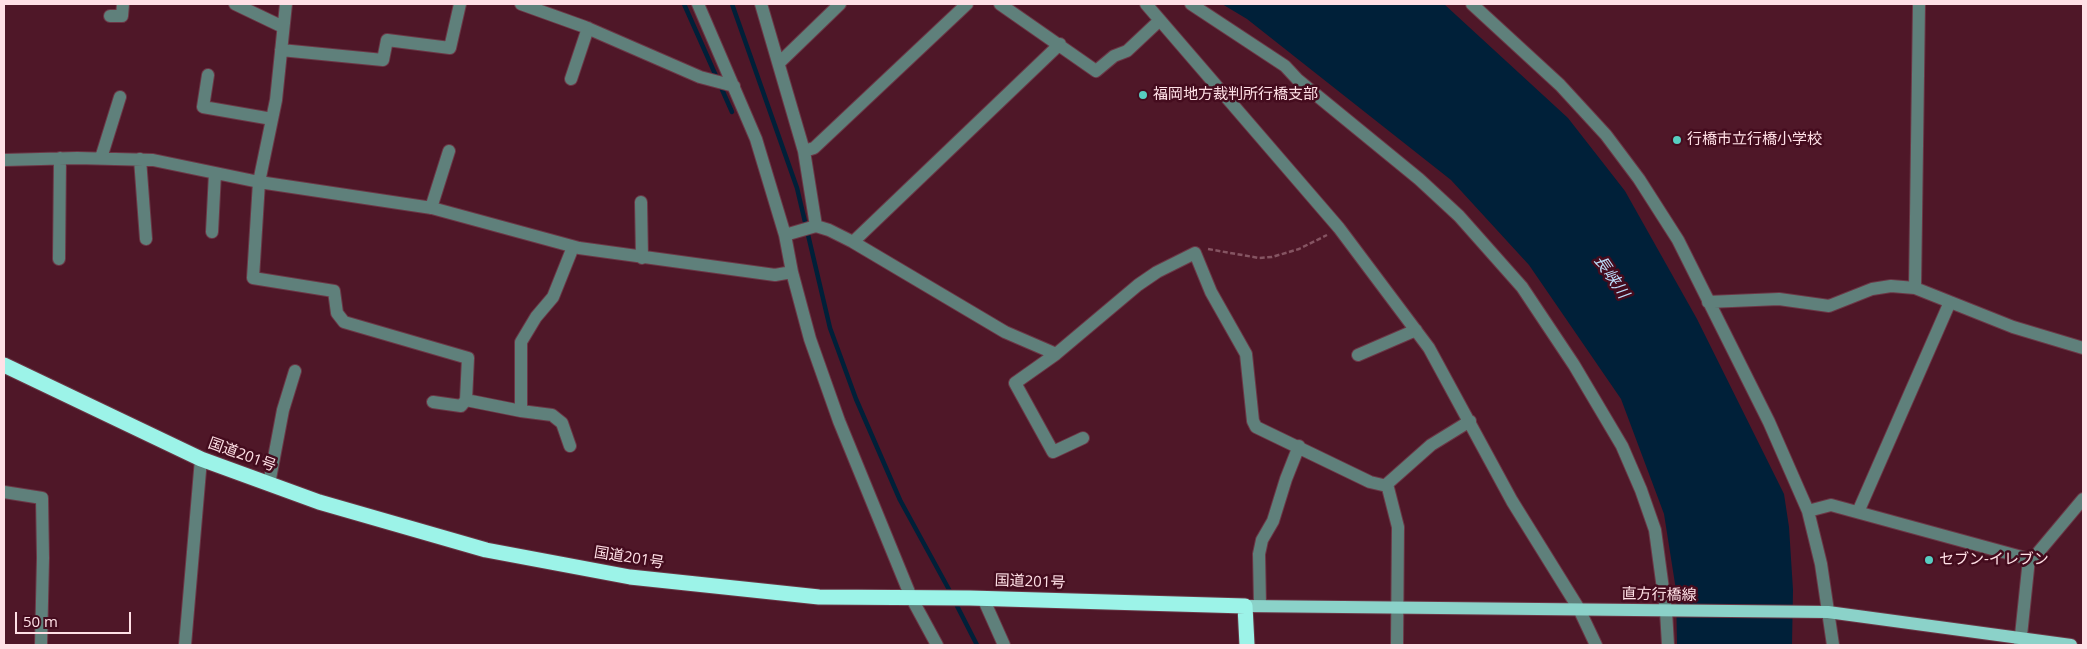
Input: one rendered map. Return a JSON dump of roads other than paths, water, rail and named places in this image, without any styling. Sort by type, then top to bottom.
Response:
[{"type":"highway","name":"国道201号","points":[[4,365],[200,459],[328,504],[486,550],[630,577],[819,597],[977,598],[1252,606]]},
{"type":"highway","points":[[1247,645],[1252,606]]},
{"type":"main road","name":"直方行橋線","points":[[1252,606],[1579,609],[1671,612],[1828,612],[2020,642],[2071,645]]},
{"type":"street","points":[[235,4],[283,27]]},
{"type":"street","points":[[286,4],[272,119],[259,182],[254,278],[334,291],[338,313],[344,322],[468,358],[466,400],[461,406],[433,402]]},
{"type":"street","points":[[280,50],[383,60],[387,40],[450,48],[460,4]]},
{"type":"street","points":[[522,4],[588,28],[700,77],[734,86]]},
{"type":"street","points":[[698,4],[756,139],[789,234],[792,272],[810,339],[839,421],[914,598],[937,645]]},
{"type":"street","points":[[761,4],[804,151],[816,226]]},
{"type":"street","points":[[779,63],[840,4]]},
{"type":"street","points":[[804,151],[814,148],[967,4]]},
{"type":"street","points":[[1000,4],[1060,44],[1096,71],[1114,56],[1127,51],[1160,20]]},
{"type":"street","points":[[1147,4],[1339,228],[1434,355],[1512,501],[1579,609],[1596,645]]},
{"type":"street","points":[[1191,4],[1285,66],[1298,80],[1419,179],[1459,216],[1522,286],[1574,365],[1622,446],[1655,530],[1671,612],[1668,645]]},
{"type":"street","points":[[1472,4],[1560,85],[1606,135],[1639,179],[1678,240],[1769,422],[1808,511],[1821,564],[1833,645]]},
{"type":"street","points":[[1916,288],[1919,4]]},
{"type":"street","points":[[571,79],[588,28]]},
{"type":"street","points":[[853,242],[1060,44]]},
{"type":"street","points":[[208,74],[203,106],[272,119]]},
{"type":"street","points":[[102,158],[120,97]]},
{"type":"street","points":[[431,208],[449,151]]},
{"type":"street","points":[[59,260],[60,158]]},
{"type":"street","points":[[4,160],[102,158],[153,160],[259,182],[431,208],[573,247],[776,275],[792,272]]},
{"type":"street","points":[[140,159],[146,239]]},
{"type":"street","points":[[212,232],[215,173]]},
{"type":"street","points":[[641,202],[642,258]]},
{"type":"street","points":[[789,234],[816,226],[853,242],[1005,332],[1056,354]]},
{"type":"street","points":[[521,411],[521,342],[536,317],[553,297],[573,247]]},
{"type":"street","points":[[1083,438],[1052,452],[1016,384],[1056,354],[1138,285],[1195,253],[1211,292],[1246,354],[1253,421],[1261,431],[1300,446],[1370,482],[1387,486]]},
{"type":"street","points":[[1708,302],[1779,299],[1829,306],[1872,289],[1891,286],[1916,288],[2013,327],[2083,348]]},
{"type":"street","points":[[1858,512],[1950,302]]},
{"type":"street","points":[[1358,355],[1416,330]]},
{"type":"street","points":[[269,484],[283,410],[295,371]]},
{"type":"street","points":[[466,400],[552,415],[562,423],[570,446]]},
{"type":"street","points":[[1397,645],[1396,625],[1398,607],[1396,578],[1398,527],[1387,486],[1389,480],[1431,445],[1470,421]]},
{"type":"street","points":[[1252,606],[1262,540],[1274,521],[1286,479],[1300,446]]},
{"type":"street","points":[[184,645],[200,459]]},
{"type":"street","points":[[4,492],[42,498],[41,645]]},
{"type":"street","points":[[2020,642],[2029,560],[2036,555],[2083,499]]},
{"type":"street","points":[[1808,511],[1831,505],[2029,560]]},
{"type":"street","points":[[977,598],[1004,645]]},
{"type":"water","name":"長峡川","points":[[1222,4],[1444,4],[1568,118],[1625,191],[1697,319],[1784,494],[1789,527],[1793,590],[1792,645],[1677,645],[1676,590],[1664,514],[1621,399],[1529,265],[1451,180],[1247,19]]},
{"type":"waterway","points":[[684,4],[732,112]]},
{"type":"waterway","points":[[732,4],[797,188],[830,328],[856,399],[900,500],[952,595]]},
{"type":"waterway","points":[[955,602],[977,645]]},
{"type":"place","name":"福岡地方裁判所行橋支部","points":[[1143,95]]},
{"type":"place","name":"行橋市立行橋小学校","points":[[1677,140]]},
{"type":"place","name":"セブン-イレブン","points":[[1929,560]]}]
